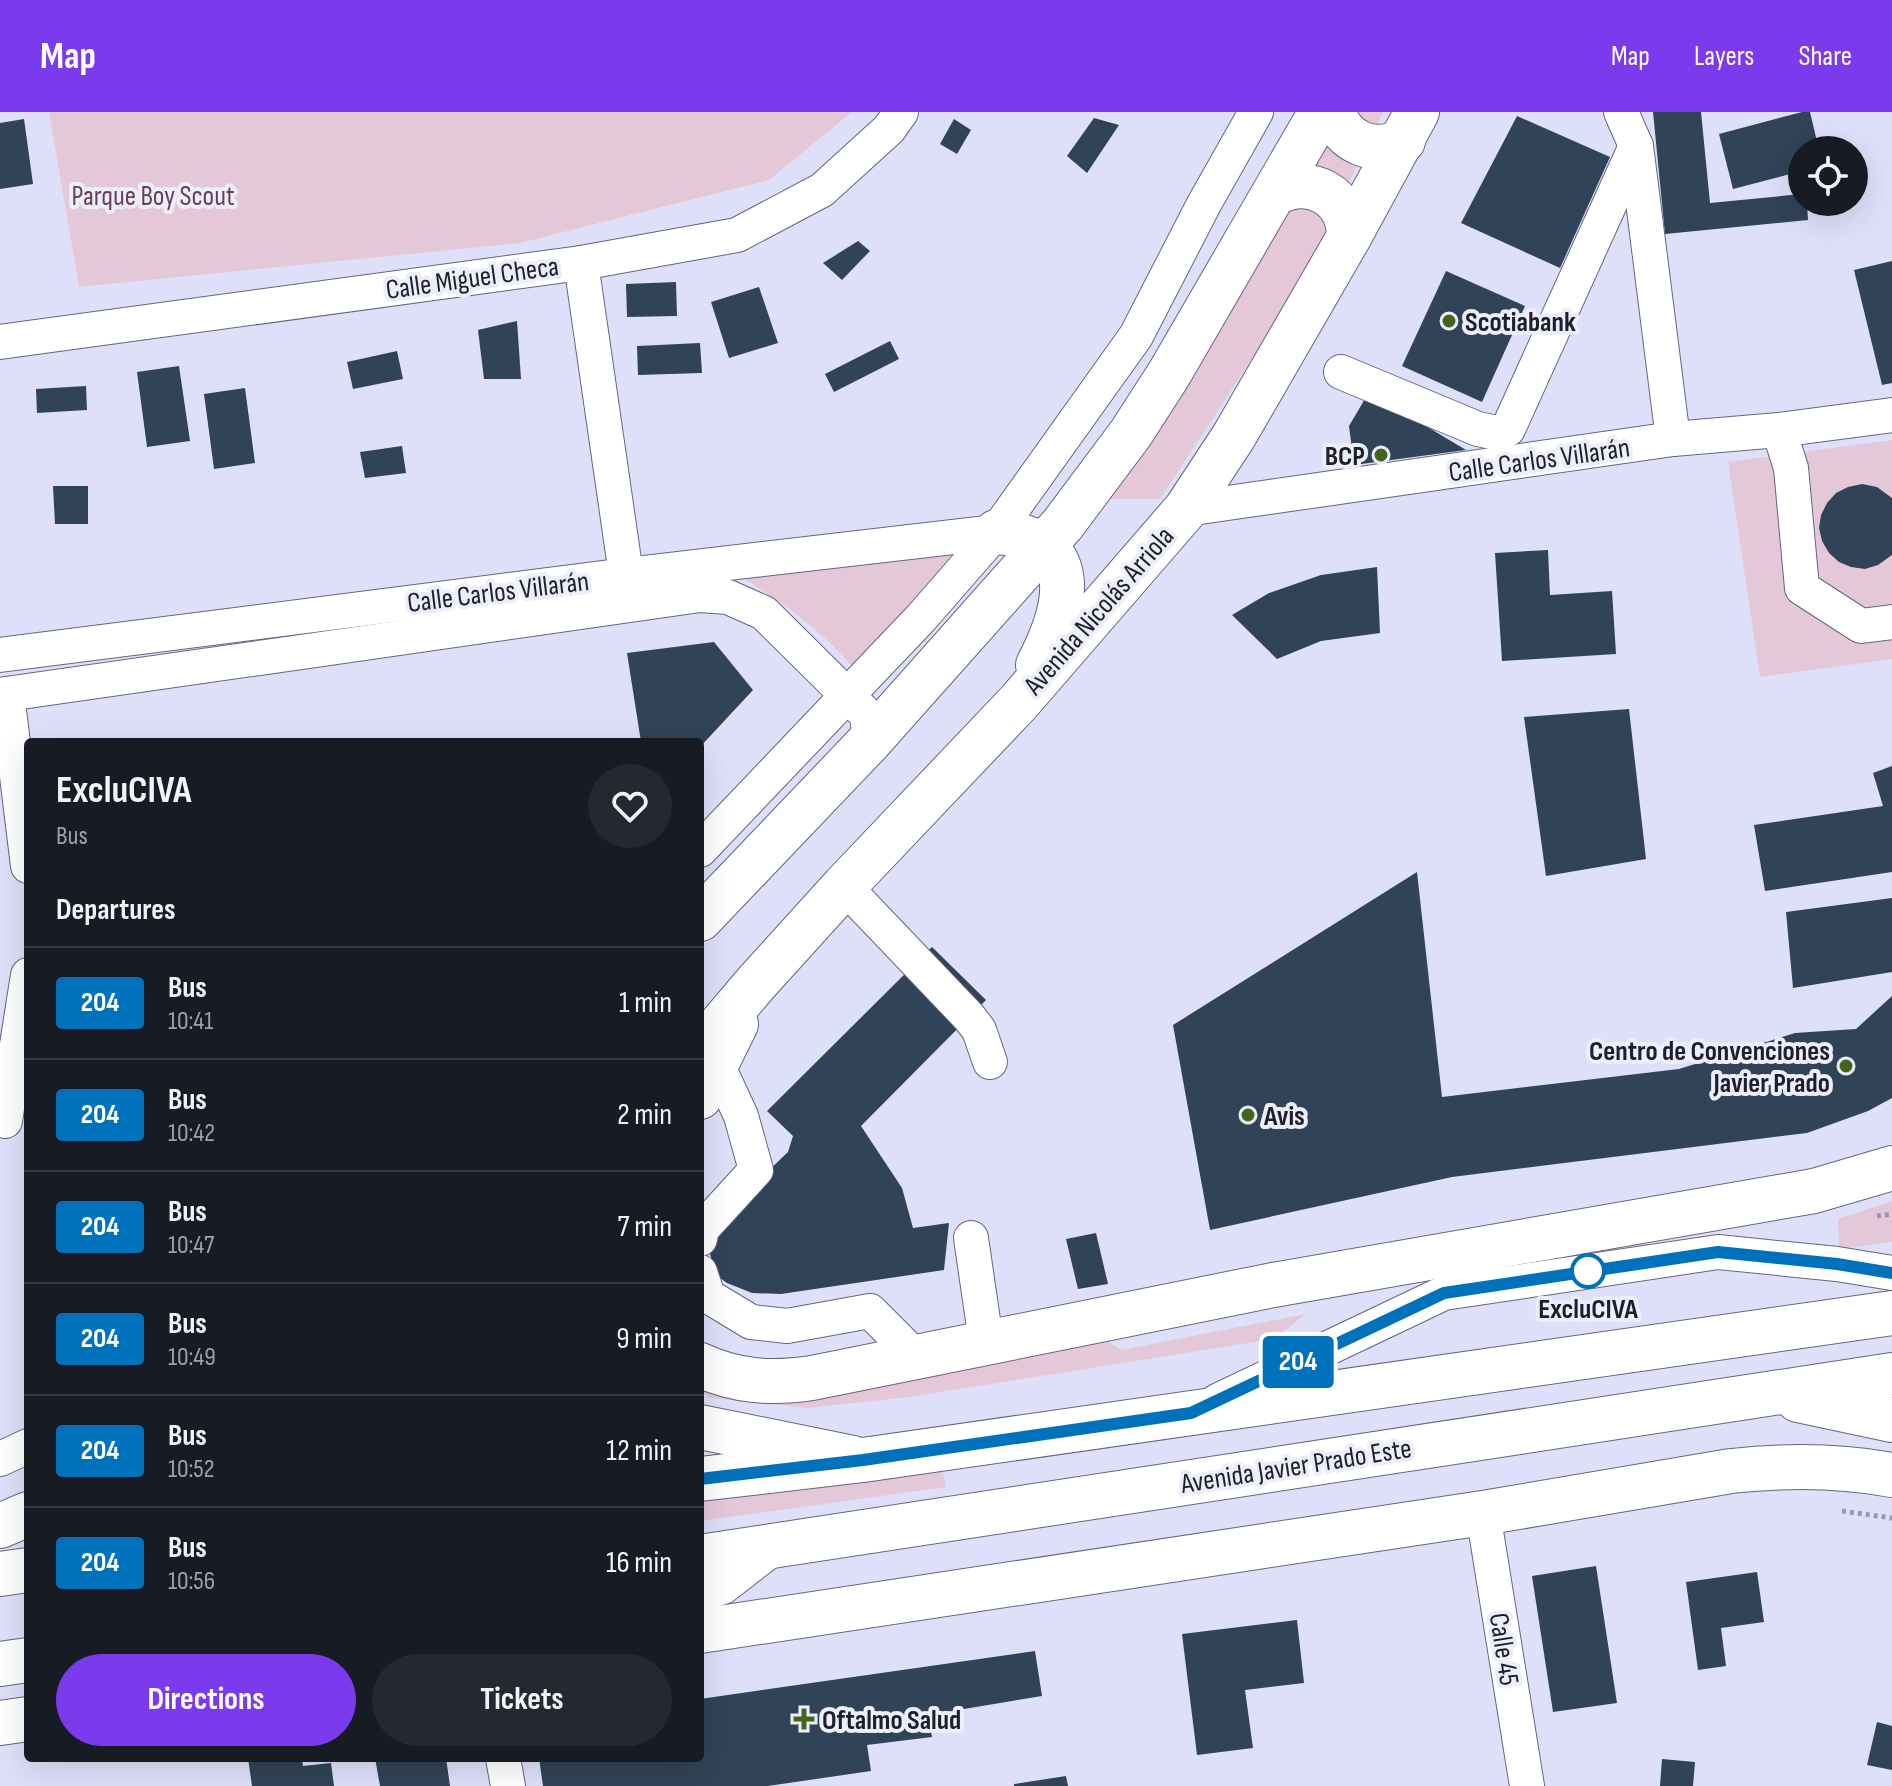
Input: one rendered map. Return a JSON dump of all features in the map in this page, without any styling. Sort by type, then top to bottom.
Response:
[{"type":"main road","points":[[704,915],[870,741],[1045,545],[1138,421],[1321,112]]},
{"type":"main road","points":[[1333,112],[1343,131],[1358,142],[1376,148],[1410,126]]},
{"type":"main road","name":"Avenida Nicolás Arriola","points":[[706,1056],[757,982],[1018,703],[1186,509],[1234,436],[1410,126]]},
{"type":"main road","points":[[1274,194],[1305,185],[1325,192],[1341,207],[1349,227],[1349,237]]},
{"type":"main road","points":[[996,532],[1027,536],[1045,545],[1061,576],[1060,608],[1048,644],[1018,703]]},
{"type":"main road","points":[[704,1367],[733,1378],[770,1383],[812,1378],[1273,1285],[1814,1191],[1892,1168]]},
{"type":"main road","points":[[704,1479],[863,1460],[1892,1313]]},
{"type":"main road","name":"Avenida Javier Prado Este","points":[[704,1556],[1892,1375]]},
{"type":"main road","points":[[1756,1394],[1892,1420]]},
{"type":"main road","points":[[704,1428],[863,1460]]},
{"type":"main road","points":[[704,1630],[1483,1513],[1765,1467],[1830,1466],[1892,1475]]},
{"type":"main road","points":[[0,1526],[24,1516]]},
{"type":"main road","points":[[0,1574],[24,1571]]},
{"type":"main road","points":[[0,1664],[24,1661]]},
{"type":"main road","points":[[0,1723],[24,1720]]},
{"type":"street","name":"Calle Miguel Checa","points":[[0,342],[581,263],[737,235],[822,190],[889,129],[901,112]]},
{"type":"street","points":[[704,846],[849,696],[996,532],[1136,336],[1256,112]]},
{"type":"street","points":[[1621,112],[1636,146],[1673,439]]},
{"type":"street","points":[[1341,372],[1478,429],[1497,433],[1508,429],[1636,146]]},
{"type":"street","points":[[581,263],[628,590]]},
{"type":"street","name":"Calle Carlos Villarán","points":[[1186,509],[1673,439],[1779,430],[1892,415]]},
{"type":"street","points":[[1779,430],[1791,468],[1802,588],[1861,626],[1892,622]]},
{"type":"street","name":"Calle Carlos Villarán","points":[[3,695],[996,532]]},
{"type":"street","name":"Calle Carlos Villarán","points":[[0,655],[628,590],[728,597],[764,613],[849,696],[867,715],[870,741]]},
{"type":"street","points":[[3,695],[24,839]]},
{"type":"street","points":[[844,886],[969,1017],[979,1030],[990,1062]]},
{"type":"street","points":[[5,1121],[24,1000]]},
{"type":"street","points":[[704,1227],[756,1170],[741,1116],[706,1056]]},
{"type":"street","points":[[971,1238],[986,1341]]},
{"type":"street","points":[[1191,1413],[1444,1293],[1718,1252],[1892,1273]]},
{"type":"street","points":[[704,1284],[708,1296],[751,1322]]},
{"type":"street","points":[[704,1319],[787,1326],[870,1311],[915,1356]]},
{"type":"street","points":[[0,1459],[24,1448]]},
{"type":"street","name":"Calle 45","points":[[1483,1513],[1527,1786]]},
{"type":"street","points":[[704,1594],[723,1587],[778,1544]]},
{"type":"street","points":[[504,1762],[508,1786]]},
{"type":"green space","name":"Parque Boy Scout","points":[[49,112],[852,112],[769,180],[520,243],[79,287]]},
{"type":"green space","points":[[1332,112],[1383,112],[1299,287],[1160,499],[1098,499]]},
{"type":"green space","points":[[1892,440],[1892,659],[1760,677],[1728,462]]},
{"type":"green space","points":[[963,544],[854,669],[803,620],[744,579]]},
{"type":"green space","points":[[1892,1201],[1892,1242],[1839,1249],[1838,1219]]},
{"type":"green space","points":[[1306,1314],[1274,1339],[910,1397],[807,1408],[711,1398],[704,1394],[704,1384],[1103,1338],[1121,1350]]},
{"type":"green space","points":[[941,1463],[946,1487],[704,1520],[704,1498]]},
{"type":"building","points":[[1653,112],[1701,112],[1710,203],[1788,195],[1788,216],[1808,216],[1808,220],[1665,234]]},
{"type":"building","points":[[1810,112],[1816,136],[1788,136],[1788,175],[1733,189],[1719,134]]},
{"type":"building","points":[[1517,116],[1610,157],[1560,268],[1461,223]]},
{"type":"building","points":[[1094,118],[1119,125],[1087,173],[1067,156]]},
{"type":"building","points":[[24,119],[33,184],[0,189],[0,123]]},
{"type":"building","points":[[954,119],[971,130],[957,154],[940,144]]},
{"type":"building","points":[[858,241],[870,251],[842,280],[823,263]]},
{"type":"building","points":[[1892,261],[1892,383],[1882,385],[1854,270]]},
{"type":"building","points":[[1446,271],[1525,306],[1482,402],[1402,366]]},
{"type":"building","points":[[676,282],[677,316],[627,317],[626,284]]},
{"type":"building","points":[[759,287],[778,343],[729,358],[711,302]]},
{"type":"building","points":[[517,321],[521,379],[484,379],[478,330]]},
{"type":"building","points":[[890,341],[899,359],[834,392],[825,374]]},
{"type":"building","points":[[700,343],[702,373],[638,375],[637,346]]},
{"type":"building","points":[[397,351],[403,379],[353,389],[347,362]]},
{"type":"building","points":[[179,366],[190,441],[147,447],[137,372]]},
{"type":"building","points":[[86,386],[87,410],[37,413],[36,389]]},
{"type":"building","points":[[245,388],[255,463],[214,469],[204,394]]},
{"type":"building","points":[[1369,392],[1466,450],[1354,465],[1349,426]]},
{"type":"building","points":[[402,446],[406,473],[365,478],[360,452]]},
{"type":"building","points":[[1862,484],[1877,487],[1892,498],[1892,555],[1878,565],[1865,569],[1839,562],[1829,553],[1819,528],[1821,515],[1836,493]]},
{"type":"building","points":[[53,486],[88,486],[88,524],[55,524]]},
{"type":"building","points":[[1548,550],[1550,595],[1612,591],[1616,654],[1502,661],[1495,553]]},
{"type":"building","points":[[1377,567],[1380,633],[1321,641],[1277,659],[1232,615],[1269,593],[1321,575]]},
{"type":"building","points":[[714,642],[753,690],[704,743],[704,738],[640,738],[627,653]]},
{"type":"building","points":[[1629,709],[1646,859],[1546,876],[1524,717]]},
{"type":"building","points":[[1892,766],[1892,872],[1765,891],[1754,825],[1883,806],[1873,773]]},
{"type":"building","points":[[1417,872],[1442,1097],[1679,1069],[1795,1033],[1856,1029],[1892,996],[1892,1098],[1868,1111],[1807,1133],[1452,1177],[1210,1230],[1173,1025]]},
{"type":"building","points":[[1892,898],[1892,972],[1793,988],[1786,912]]},
{"type":"building","points":[[932,947],[986,1000],[861,1126],[902,1188],[913,1228],[949,1223],[944,1270],[781,1294],[752,1293],[727,1283],[716,1275],[710,1254],[716,1237],[771,1179],[766,1173],[788,1152],[793,1136],[767,1111]]},
{"type":"building","points":[[1096,1233],[1108,1284],[1078,1289],[1066,1239]]},
{"type":"building","points":[[1596,1566],[1617,1703],[1553,1712],[1532,1576]]},
{"type":"building","points":[[1757,1572],[1764,1622],[1721,1628],[1726,1666],[1698,1670],[1686,1582]]},
{"type":"building","points":[[1297,1620],[1304,1683],[1245,1690],[1253,1748],[1197,1755],[1182,1634]]},
{"type":"building","points":[[1035,1651],[1042,1696],[928,1715],[932,1737],[867,1745],[871,1771],[768,1786],[543,1786],[540,1762],[704,1762],[704,1698]]},
{"type":"building","points":[[1877,1722],[1892,1726],[1892,1770],[1867,1765]]},
{"type":"building","points":[[1662,1759],[1695,1762],[1693,1786],[1660,1786]]},
{"type":"building","points":[[249,1762],[302,1762],[303,1766],[331,1763],[334,1786],[252,1786]]},
{"type":"building","points":[[376,1762],[447,1762],[450,1786],[380,1786]]},
{"type":"building","points":[[1066,1776],[1068,1786],[1014,1786],[1014,1784]]},
{"type":"bus line","name":"204","points":[[704,1479],[863,1460],[1191,1413],[1444,1293],[1718,1252],[1892,1273]]},
{"type":"place","name":"Scotiabank","points":[[1449,321]]},
{"type":"place","name":"BCP","points":[[1381,455]]},
{"type":"place","name":"Centro de Convenciones Javier Prado","points":[[1846,1066]]},
{"type":"place","name":"Avis","points":[[1248,1115]]},
{"type":"place","name":"ExcluCIVA","points":[[1588,1271]]},
{"type":"place","name":"Oftalmo Salud","points":[[804,1719]]}]
